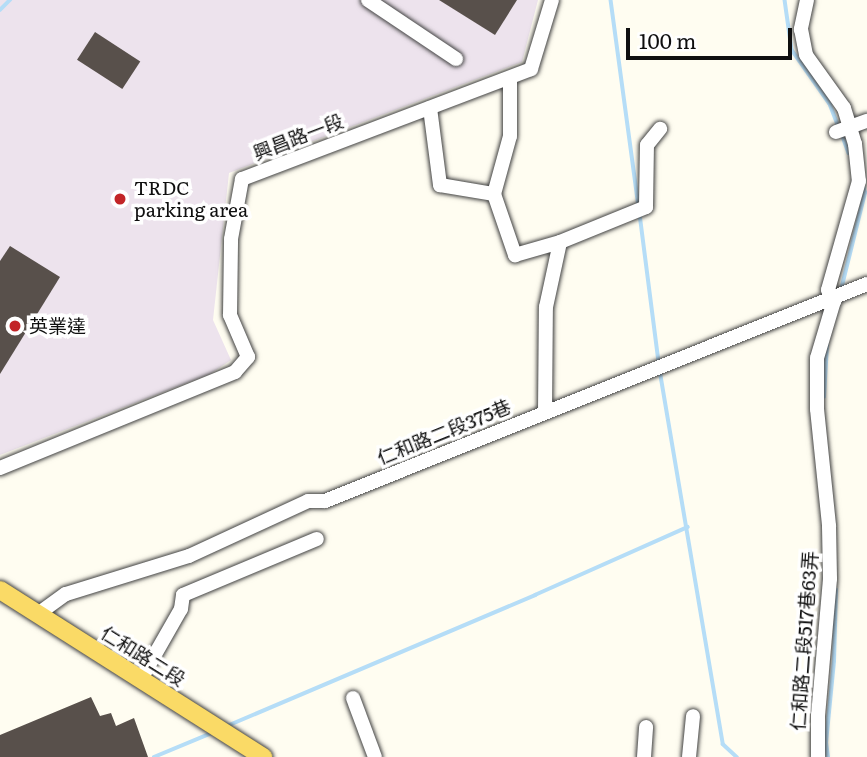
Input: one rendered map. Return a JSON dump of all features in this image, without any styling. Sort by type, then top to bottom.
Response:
[{"type":"main road","name":"仁和路二段","points":[[0,590],[263,757]]},
{"type":"street","points":[[368,0],[456,59]]},
{"type":"street","name":"興昌路一段","points":[[0,468],[235,372],[248,357],[230,315],[230,239],[242,179],[531,69],[551,0]]},
{"type":"street","name":"仁和路二段517巷63弄","points":[[807,0],[801,29],[806,55],[827,80],[844,108],[843,128],[855,144],[859,181],[828,290],[837,294],[817,358],[817,409],[830,526],[830,579],[816,747],[818,757]]},
{"type":"street","points":[[510,78],[510,136],[494,194],[515,255],[560,242],[646,207],[647,145],[660,129]]},
{"type":"street","points":[[430,108],[440,185],[494,194]]},
{"type":"street","points":[[843,128],[867,121]]},
{"type":"street","points":[[545,412],[547,307],[560,242]]},
{"type":"street","name":"仁和路二段375巷","points":[[38,614],[66,594],[189,556],[308,501],[325,501],[867,284]]},
{"type":"street","points":[[141,679],[181,610],[183,595],[317,539]]},
{"type":"street","points":[[353,698],[375,757]]},
{"type":"street","points":[[689,757],[693,716]]},
{"type":"street","points":[[644,757],[646,727]]},
{"type":"shaded area","points":[[0,0],[538,0],[522,62],[229,173],[213,320],[231,360],[210,374],[0,455]]},
{"type":"building","points":[[439,0],[517,0],[495,35]]},
{"type":"building","points":[[95,32],[140,61],[122,89],[77,60]]},
{"type":"building","name":"英業達","points":[[10,246],[60,277],[0,374],[0,261]]},
{"type":"building","points":[[91,697],[100,716],[111,713],[116,726],[134,718],[148,757],[0,757],[0,735]]},
{"type":"waterway","points":[[0,10],[10,0]]},
{"type":"waterway","points":[[611,0],[639,206]]},
{"type":"waterway","points":[[785,0],[792,50],[830,104],[839,127]]},
{"type":"waterway","points":[[842,134],[849,153]]},
{"type":"waterway","points":[[841,290],[865,193],[863,186]]},
{"type":"waterway","points":[[640,214],[659,362]]},
{"type":"waterway","points":[[824,397],[827,345]]},
{"type":"waterway","points":[[660,370],[723,744],[737,757]]},
{"type":"waterway","points":[[227,726],[688,527]]},
{"type":"waterway","points":[[828,757],[826,743],[834,661],[836,590]]},
{"type":"waterway","points":[[154,757],[214,732]]},
{"type":"place","name":"TRDC parking area","points":[[120,199]]},
{"type":"place","name":"英業達","points":[[15,326]]}]
